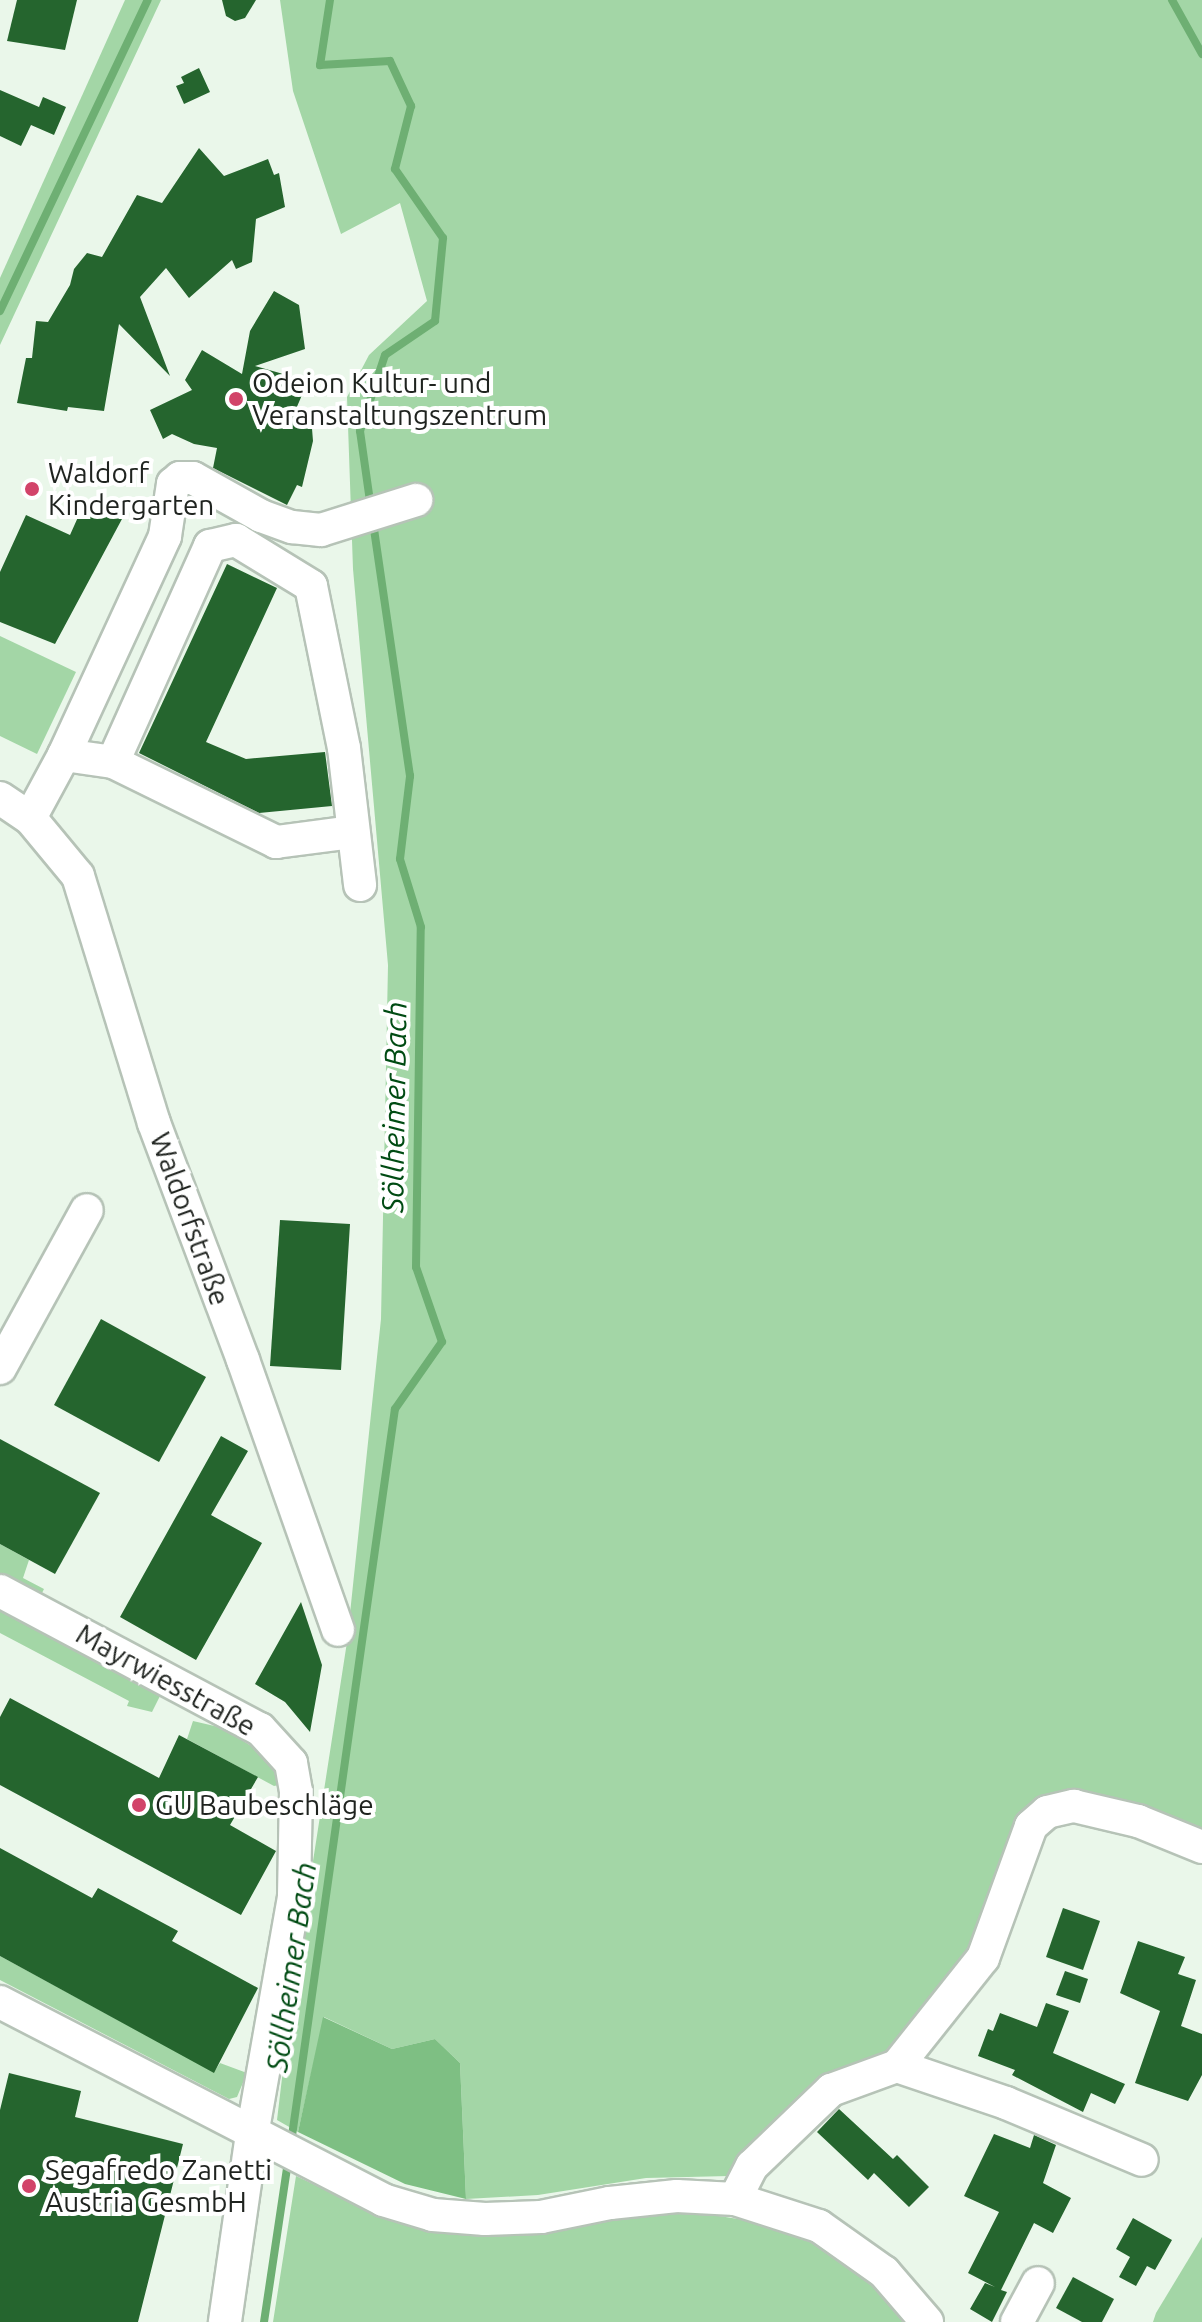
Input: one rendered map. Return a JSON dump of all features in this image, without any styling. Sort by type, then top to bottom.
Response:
[{"type":"street","points":[[30,818],[64,755],[165,536],[173,484],[180,478],[193,478],[261,516],[292,527],[321,530],[409,502]]},
{"type":"street","points":[[113,762],[210,546],[236,540],[311,586],[344,748],[360,885]]},
{"type":"street","points":[[64,755],[113,762],[276,842],[353,832]]},
{"type":"street","name":"Waldorfstraße","points":[[0,798],[30,818],[78,876],[154,1123],[243,1360],[338,1630]]},
{"type":"street","points":[[0,1368],[87,1210]]},
{"type":"street","name":"Mayrwiesstraße","points":[[0,1591],[260,1729],[291,1763],[296,1791],[294,1897],[225,2322]]},
{"type":"street","points":[[735,2199],[752,2166],[831,2090],[897,2066],[983,1958],[1031,1826],[1047,1812],[1074,1806],[1138,1821],[1202,1847]]},
{"type":"street","points":[[0,2002],[383,2200],[433,2215],[485,2219],[541,2217],[610,2203],[677,2196],[735,2199],[819,2226],[884,2272],[927,2322]]},
{"type":"street","points":[[897,2066],[1003,2101],[1142,2160]]},
{"type":"street","points":[[1017,2322],[1038,2283]]},
{"type":"green space","points":[[125,0],[161,0],[0,345],[0,278]]},
{"type":"green space","points":[[280,0],[1202,0],[1202,1841],[1043,1806],[990,1926],[891,2061],[729,2176],[646,2178],[538,2195],[466,2199],[460,2063],[435,2039],[392,2049],[324,2017],[298,2132],[277,2120],[291,2003],[347,1642],[381,1319],[388,965],[353,569],[347,397],[369,355],[427,301],[400,203],[341,234],[293,91]]},
{"type":"green space","points":[[0,636],[76,672],[37,754],[0,736]]},
{"type":"green space","points":[[0,1544],[29,1560],[23,1578],[44,1589],[40,1597],[0,1575]]},
{"type":"green space","points":[[0,1609],[136,1682],[162,1692],[152,1712],[127,1706],[129,1701],[0,1633]]},
{"type":"green space","points":[[193,1721],[223,1728],[264,1754],[283,1784],[274,1786],[187,1739]]},
{"type":"green space","points":[[0,1956],[214,2072],[220,2063],[247,2073],[237,2097],[229,2099],[0,1980]]},
{"type":"green space","points":[[323,2017],[392,2049],[435,2039],[460,2063],[466,2199],[405,2184],[298,2132]]},
{"type":"green space","points":[[296,2176],[384,2217],[497,2236],[611,2218],[687,2211],[751,2221],[812,2238],[855,2266],[891,2299],[910,2322],[273,2322]]},
{"type":"green space","points":[[1202,2237],[1202,2322],[1153,2322],[1156,2313]]},
{"type":"building","points":[[17,0],[77,0],[65,50],[7,41]]},
{"type":"building","points":[[222,0],[256,0],[245,18],[235,21],[226,16]]},
{"type":"building","points":[[199,68],[210,92],[184,104],[176,86],[184,83],[181,77]]},
{"type":"building","points":[[0,90],[39,107],[43,97],[66,107],[54,135],[31,125],[21,146],[0,136]]},
{"type":"building","points":[[199,148],[224,176],[268,159],[274,175],[279,173],[285,207],[256,219],[252,262],[236,269],[232,260],[189,298],[166,268],[140,297],[170,376],[119,324],[104,411],[68,407],[67,411],[17,403],[26,358],[32,358],[36,321],[48,322],[70,285],[74,269],[87,253],[102,257],[137,195],[162,203]]},
{"type":"building","name":"Odeion Kultur- und Veranstaltungszentrum","points":[[274,291],[299,305],[305,349],[255,366],[308,381],[296,409],[311,416],[313,441],[302,487],[297,485],[287,505],[213,468],[217,448],[194,444],[172,434],[163,439],[150,410],[192,390],[185,380],[202,350],[242,374],[250,331]]},
{"type":"building","points":[[83,506],[122,519],[55,644],[0,622],[0,572],[26,515],[70,535]]},
{"type":"building","points":[[227,564],[277,588],[206,742],[246,759],[325,752],[332,806],[259,813],[139,753]]},
{"type":"building","points":[[280,1220],[350,1224],[341,1370],[270,1366]]},
{"type":"building","points":[[101,1319],[206,1377],[159,1462],[54,1405]]},
{"type":"building","points":[[221,1436],[248,1451],[211,1515],[262,1543],[196,1660],[120,1617]]},
{"type":"building","points":[[0,1439],[100,1493],[55,1574],[0,1544]]},
{"type":"building","points":[[301,1602],[322,1665],[310,1732],[285,1702],[255,1684]]},
{"type":"building","name":"GU Baubeschläge","points":[[10,1698],[159,1778],[179,1735],[258,1777],[230,1825],[276,1851],[241,1915],[0,1785],[0,1717]]},
{"type":"building","points":[[0,1848],[92,1898],[98,1888],[178,1931],[172,1941],[258,1988],[214,2073],[0,1956]]},
{"type":"building","points":[[1063,1908],[1100,1921],[1083,1970],[1046,1957]]},
{"type":"building","points":[[1138,1941],[1185,1957],[1178,1974],[1196,1980],[1181,2026],[1202,2034],[1202,2075],[1188,2101],[1135,2083],[1160,2011],[1120,1993]]},
{"type":"building","points":[[1065,1971],[1088,1979],[1080,2003],[1056,1995]]},
{"type":"building","points":[[1046,2003],[1069,2011],[1053,2053],[1125,2084],[1115,2104],[1091,2093],[1083,2112],[1012,2075],[1015,2070],[978,2056],[988,2029],[993,2031],[1000,2013],[1037,2027]]},
{"type":"building","points":[[9,2073],[81,2091],[75,2117],[183,2144],[138,2322],[0,2322],[0,2110]]},
{"type":"building","points":[[839,2109],[893,2159],[897,2155],[929,2187],[909,2207],[874,2173],[868,2180],[817,2132]]},
{"type":"building","points":[[994,2134],[1030,2148],[1034,2135],[1056,2145],[1043,2183],[1071,2198],[1053,2233],[1034,2223],[1001,2290],[1007,2292],[992,2322],[970,2309],[985,2283],[995,2287],[968,2273],[999,2212],[964,2196]]},
{"type":"building","points":[[1133,2218],[1172,2240],[1155,2270],[1147,2266],[1136,2286],[1119,2277],[1130,2257],[1116,2249]]},
{"type":"building","points":[[1073,2277],[1114,2299],[1102,2322],[1082,2322],[1056,2308]]},
{"type":"waterway","points":[[0,311],[148,0]]},
{"type":"waterway","name":"Söllheimer Bach","points":[[330,0],[320,65],[390,61],[411,106],[395,169],[443,238],[435,321],[385,355],[360,431],[371,508]]},
{"type":"waterway","points":[[1172,0],[1202,54]]},
{"type":"waterway","name":"Söllheimer Bach","points":[[291,2143],[395,1409],[442,1342],[416,1267],[421,927],[400,859],[410,776],[373,522]]},
{"type":"waterway","name":"Söllheimer Bach","points":[[264,2322],[288,2161]]},
{"type":"place","name":"Odeion Kultur- und Veranstaltungszentrum","points":[[236,399]]},
{"type":"place","name":"Waldorf Kindergarten","points":[[32,489]]},
{"type":"place","name":"GU Baubeschläge","points":[[139,1805]]},
{"type":"place","name":"Segafredo Zanetti Austria GesmbH","points":[[29,2186]]}]
